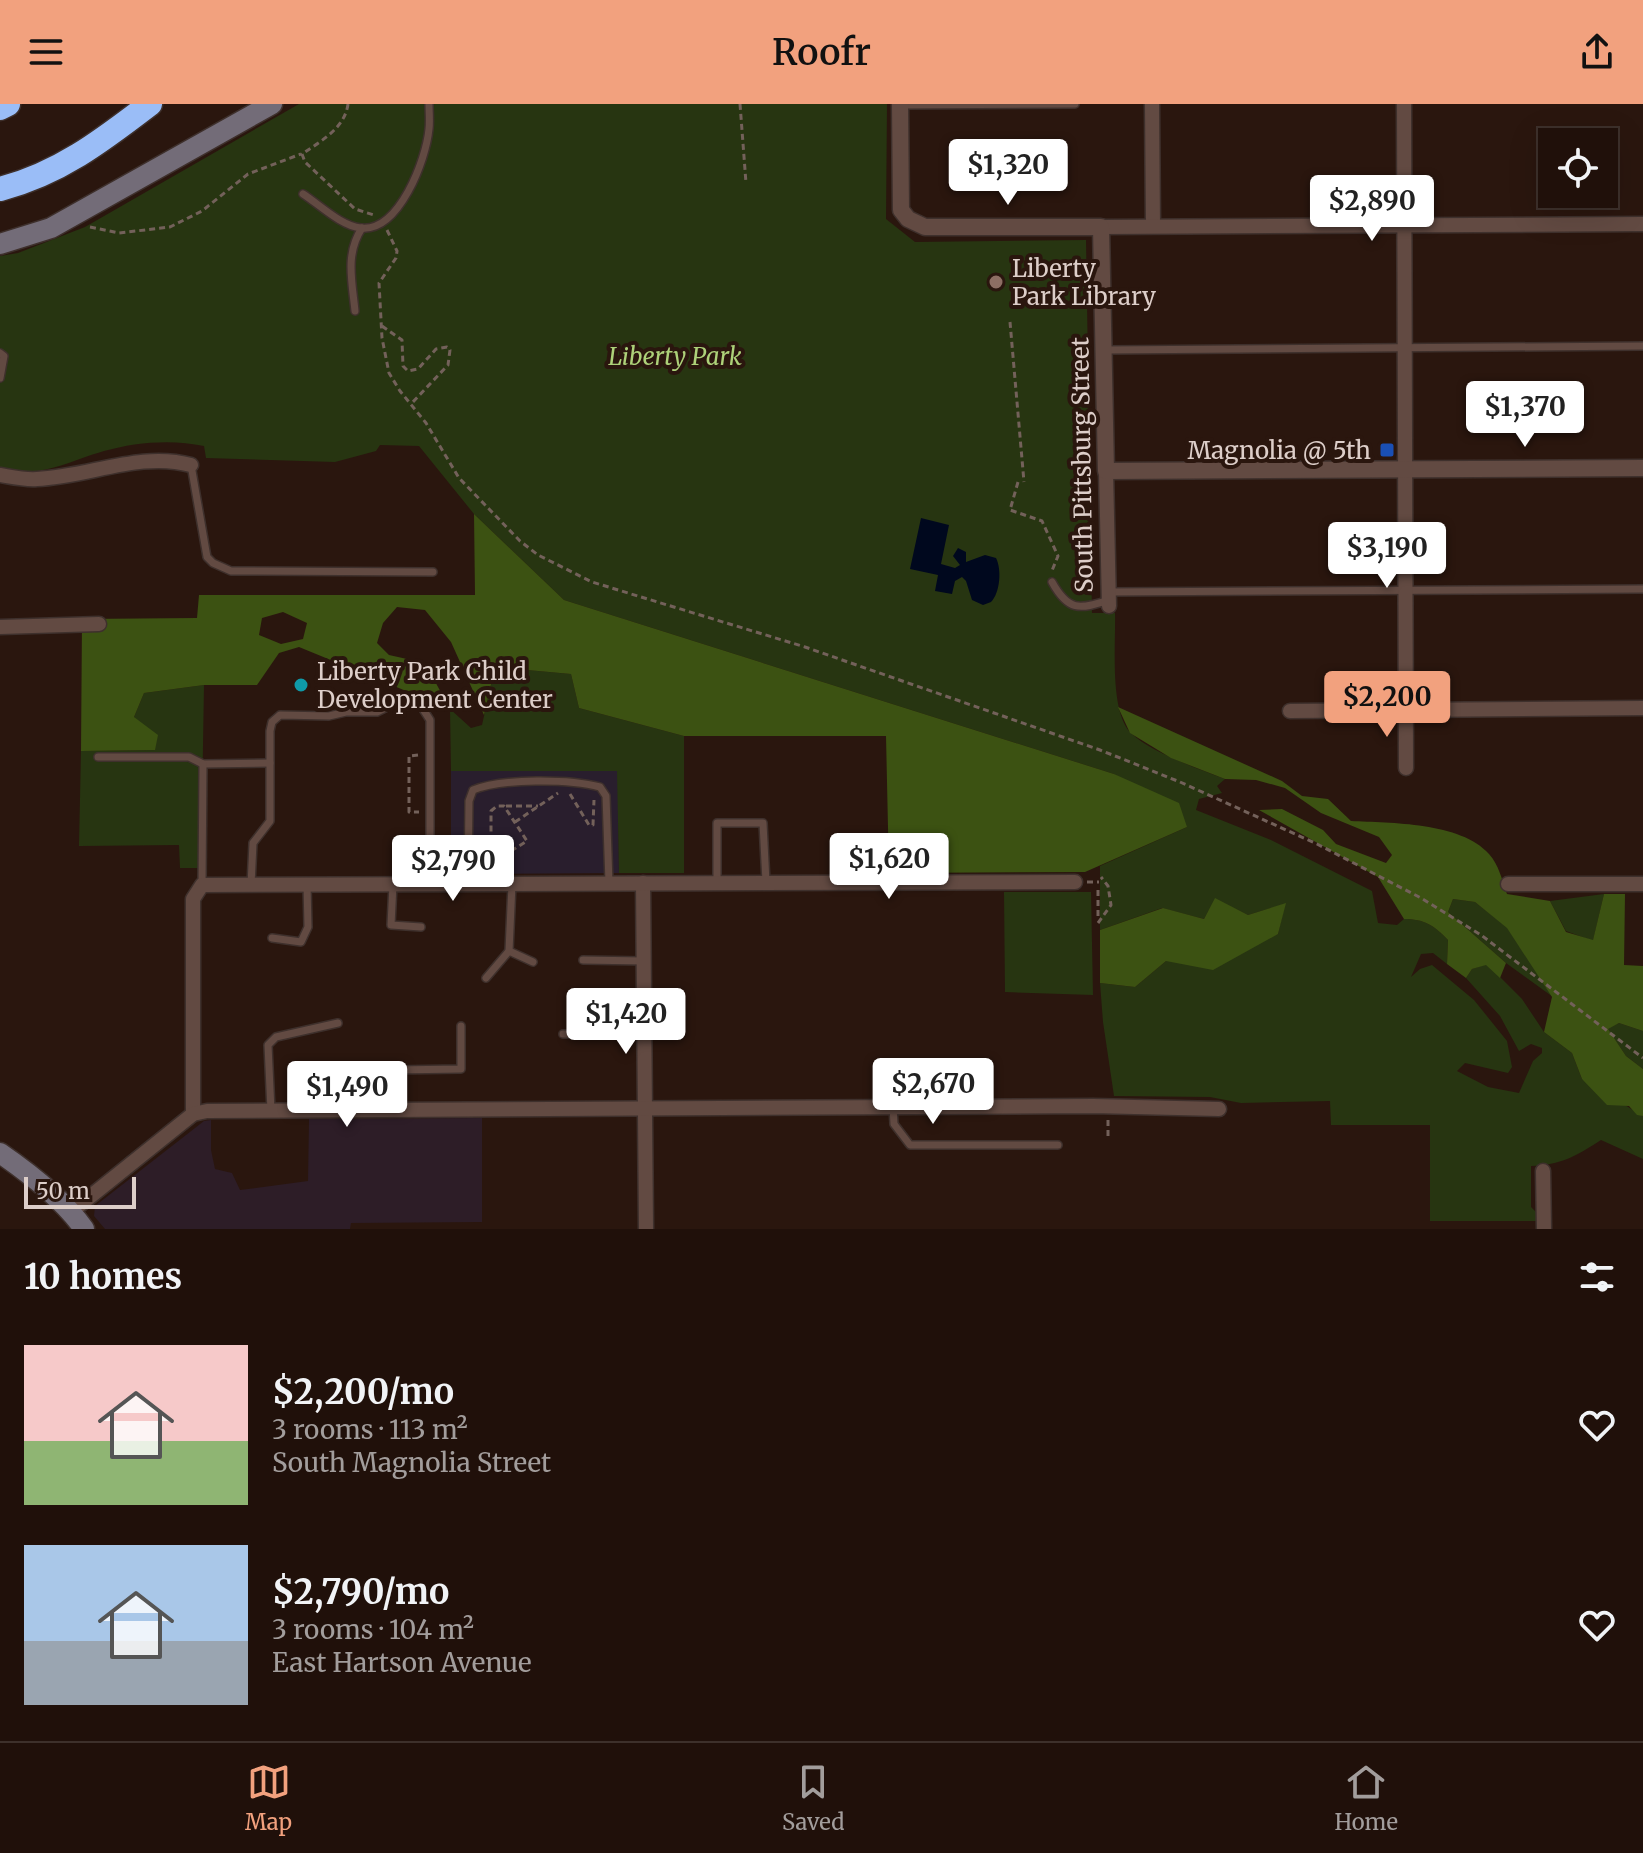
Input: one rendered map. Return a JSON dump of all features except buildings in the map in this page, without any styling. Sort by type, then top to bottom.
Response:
[{"type":"highway","points":[[0,108],[8,104]]},
{"type":"highway","points":[[0,189],[50,173],[80,156],[150,104]]},
{"type":"main road","points":[[0,244],[51,228],[272,104]]},
{"type":"main road","points":[[0,1153],[71,1212],[84,1229]]},
{"type":"street","points":[[1152,104],[1153,225]]},
{"type":"street","points":[[1404,104],[1406,768]]},
{"type":"street","points":[[900,105],[901,210],[908,219],[925,227],[1643,224]]},
{"type":"street","name":"South Pittsburg Street","points":[[1101,227],[1109,599]]},
{"type":"street","points":[[0,475],[36,480],[140,461],[174,460],[191,465]]},
{"type":"street","points":[[1106,471],[1643,468]]},
{"type":"street","points":[[0,627],[99,624]]},
{"type":"street","points":[[1290,711],[1643,708]]},
{"type":"street","points":[[193,1114],[193,899],[202,885],[468,884],[512,876],[609,883],[1075,882]]},
{"type":"street","points":[[643,883],[646,1229]]},
{"type":"street","points":[[1508,884],[1643,884]]},
{"type":"street","points":[[71,1212],[193,1114],[207,1111],[1108,1106],[1219,1109]]},
{"type":"street","points":[[1543,1171],[1544,1229]]},
{"type":"lane","points":[[303,194],[350,226],[374,228],[383,224],[397,209],[414,179],[429,129],[429,104]]},
{"type":"lane","points":[[900,105],[1075,104]]},
{"type":"lane","points":[[355,311],[350,254],[353,241],[362,228]]},
{"type":"lane","points":[[1105,350],[1643,346]]},
{"type":"lane","points":[[0,353],[4,356],[0,378]]},
{"type":"lane","points":[[191,465],[207,557],[222,568],[231,571],[433,572]]},
{"type":"lane","points":[[1052,582],[1071,605],[1081,608],[1109,599],[1406,589],[1643,589]]},
{"type":"lane","points":[[251,885],[253,843],[270,821],[272,722],[280,715],[329,716],[346,712],[377,712],[389,706],[421,706],[430,720],[430,884]]},
{"type":"lane","points":[[98,757],[189,757],[203,764],[270,763]]},
{"type":"lane","points":[[202,885],[203,764]]},
{"type":"lane","points":[[468,884],[469,801],[473,790],[490,783],[582,782],[600,787],[606,796],[609,883]]},
{"type":"lane","points":[[717,883],[717,823],[763,823],[766,882]]},
{"type":"lane","points":[[486,978],[509,951],[512,876]]},
{"type":"lane","points":[[393,884],[391,925],[421,927]]},
{"type":"lane","points":[[272,938],[301,942],[308,927],[307,885]]},
{"type":"lane","points":[[509,951],[533,962]]},
{"type":"lane","points":[[583,960],[644,961]]},
{"type":"lane","points":[[271,1111],[268,1045],[276,1037],[338,1023]]},
{"type":"lane","points":[[374,1070],[461,1069],[461,1026]]},
{"type":"lane","points":[[563,1034],[645,1035]]},
{"type":"lane","points":[[394,1070],[394,1110]]},
{"type":"lane","points":[[893,1107],[894,1124],[910,1145],[1058,1145]]},
{"type":"path","points":[[82,224],[119,233],[170,227],[202,211],[248,174],[302,154],[339,126],[345,119],[348,104]]},
{"type":"path","points":[[740,104],[746,183]]},
{"type":"path","points":[[302,154],[305,162],[355,209],[377,217]]},
{"type":"path","points":[[388,232],[397,251],[379,283],[389,373],[426,423],[459,478],[520,541],[563,569],[592,582],[805,647],[1100,750],[1344,857],[1421,898],[1481,935],[1643,1058]]},
{"type":"path","points":[[1010,322],[1024,482]]},
{"type":"path","points":[[382,326],[402,340],[403,366],[408,371],[418,369],[436,349],[447,347],[450,350],[448,365],[411,404]]},
{"type":"path","points":[[1018,482],[1010,510],[1042,521],[1058,556],[1051,574],[1052,582]]},
{"type":"path","points":[[418,755],[409,756],[409,812],[419,811],[419,825]]},
{"type":"path","points":[[515,822],[560,791],[581,796]]},
{"type":"path","points":[[569,793],[589,825],[593,825],[594,798]]},
{"type":"path","points":[[504,806],[527,841],[511,851],[491,851],[491,811],[497,806],[504,806],[538,806]]},
{"type":"path","points":[[511,851],[512,876]]},
{"type":"path","points":[[1098,923],[1111,905],[1108,886],[1101,877]]},
{"type":"path","points":[[1098,889],[1098,916]]},
{"type":"path","points":[[1108,1120],[1108,1138]]},
{"type":"shaded area","points":[[451,771],[618,771],[619,873],[451,874]]},
{"type":"shaded area","points":[[482,1118],[482,1222],[351,1223],[350,1229],[105,1229],[94,1216],[95,1206],[204,1121],[211,1120],[211,1150],[215,1169],[232,1173],[240,1190],[308,1181],[309,1119]]},
{"type":"green space","name":"Liberty Park","points":[[299,104],[887,104],[886,219],[915,242],[1086,240],[1092,613],[1115,613],[1117,693],[1124,723],[1131,733],[1150,747],[1225,779],[1217,786],[1222,793],[1199,799],[1196,810],[1271,840],[1372,891],[1378,923],[1397,925],[1404,919],[1417,920],[1433,927],[1448,940],[1447,964],[1433,953],[1421,954],[1411,977],[1420,969],[1432,965],[1474,1000],[1507,1041],[1512,1067],[1508,1073],[1465,1063],[1457,1071],[1488,1087],[1519,1093],[1533,1061],[1542,1053],[1542,1048],[1531,1044],[1519,1051],[1500,1016],[1466,978],[1472,969],[1487,964],[1522,999],[1544,1032],[1572,1053],[1582,1079],[1643,1116],[1643,1159],[1601,1140],[1568,1159],[1531,1166],[1531,1207],[1538,1214],[1538,1221],[1430,1221],[1430,1125],[1331,1125],[1330,1101],[1241,1103],[1210,1097],[1114,1096],[1100,983],[1135,987],[1166,961],[1278,934],[1285,904],[1248,915],[1215,899],[1204,919],[1162,908],[1100,930],[1100,866],[1187,827],[1114,774],[564,600],[474,514],[419,446],[380,445],[376,451],[335,462],[206,458],[204,446],[154,442],[104,451],[53,468],[28,472],[0,468],[0,256],[18,253],[85,227]]},
{"type":"green space","points":[[474,514],[564,600],[1114,774],[1179,803],[1187,827],[1085,872],[889,873],[886,736],[684,736],[579,708],[571,674],[495,667],[484,715],[451,642],[425,610],[397,607],[383,623],[377,643],[389,655],[425,663],[450,709],[299,647],[279,653],[257,685],[204,685],[144,693],[134,717],[158,735],[155,750],[81,751],[82,619],[197,618],[199,595],[475,595]],"holes":[[[283,612],[307,623],[303,639],[281,644],[259,635],[262,618]]]},
{"type":"green space","points":[[495,667],[571,674],[579,708],[684,736],[684,873],[619,873],[617,771],[451,771],[450,709],[471,728],[482,725]]},
{"type":"green space","points":[[204,685],[201,868],[180,868],[179,845],[79,846],[81,751],[154,750],[134,717],[144,693]]},
{"type":"green space","points":[[1118,707],[1282,781],[1302,796],[1328,799],[1351,821],[1424,826],[1477,843],[1492,858],[1507,894],[1550,901],[1566,932],[1593,940],[1604,894],[1625,894],[1624,965],[1643,966],[1643,1031],[1619,1023],[1608,1029],[1626,1056],[1643,1069],[1643,1116],[1637,1115],[1629,1106],[1607,1105],[1582,1079],[1572,1053],[1544,1032],[1552,997],[1507,928],[1475,902],[1453,899],[1448,912],[1506,963],[1500,978],[1486,965],[1472,969],[1466,978],[1447,964],[1448,940],[1428,924],[1404,919],[1378,877],[1259,810],[1282,809],[1323,830],[1336,844],[1386,863],[1392,855],[1379,837],[1321,813],[1285,788],[1256,780],[1225,779],[1171,758],[1130,733]]},
{"type":"green space","points":[[1004,892],[1091,892],[1093,995],[1005,992]]},
{"type":"green space","points":[[1604,894],[1593,941],[1566,931],[1550,901]]},
{"type":"green space","points":[[1215,898],[1248,915],[1286,903],[1278,934],[1213,970],[1166,961],[1135,987],[1100,983],[1100,930],[1163,908],[1204,919]]},
{"type":"green space","points":[[1453,899],[1475,902],[1507,927],[1553,997],[1506,963],[1448,912]]},
{"type":"green space","points":[[1619,1023],[1643,1031],[1643,1069],[1626,1056],[1607,1028]]},
{"type":"water","points":[[921,518],[949,525],[941,564],[955,568],[960,565],[953,556],[958,548],[966,552],[966,562],[985,555],[996,558],[999,581],[991,602],[983,605],[972,600],[962,577],[955,581],[952,594],[935,591],[938,575],[910,569]]},
{"type":"place","name":"Liberty Park Library","points":[[996,282]]},
{"type":"place","name":"Magnolia @ 5th","points":[[1387,450]]},
{"type":"place","name":"Liberty Park Child Development Center","points":[[301,685]]}]
